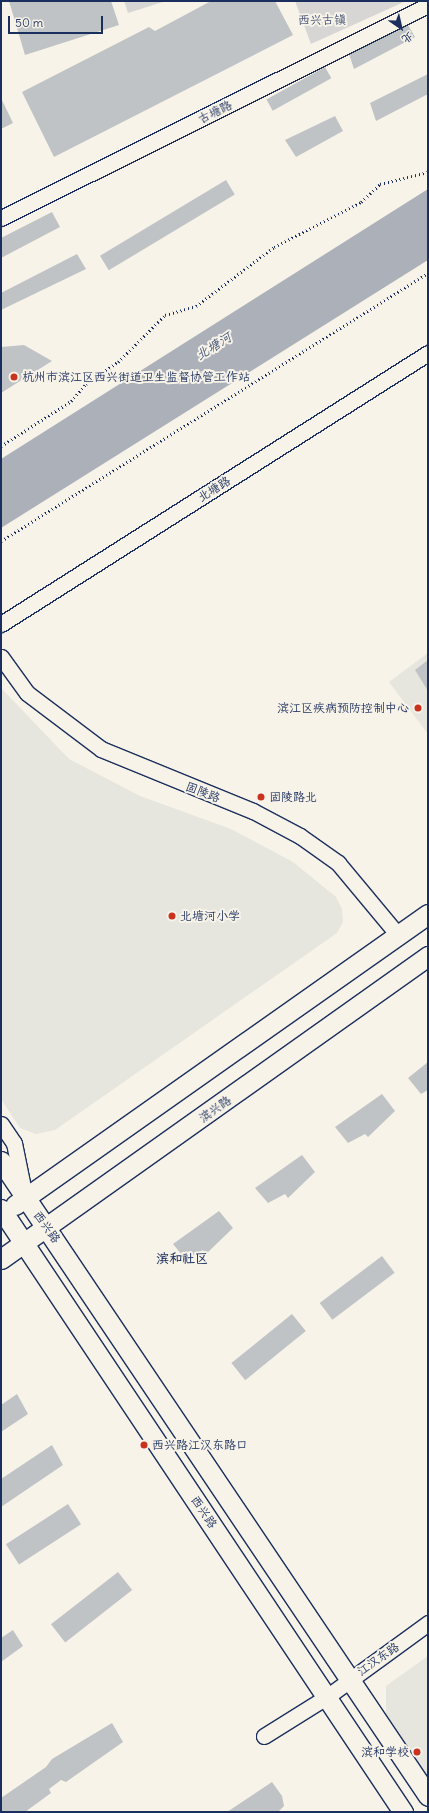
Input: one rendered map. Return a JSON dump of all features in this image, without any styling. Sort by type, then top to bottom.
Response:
[{"type":"main road","points":[[2,1212],[26,1198],[428,914]]},
{"type":"main road","name":"滨兴路","points":[[1,1259],[428,956]]},
{"type":"main road","name":"西兴路","points":[[1,1161],[48,1227],[351,1678],[428,1796]]},
{"type":"main road","name":"西兴路","points":[[2,1212],[328,1696],[403,1812]]},
{"type":"street","name":"古塘路","points":[[1,218],[428,5]]},
{"type":"street","name":"北塘路","points":[[1,624],[428,353]]},
{"type":"street","name":"固陵路","points":[[1,657],[27,693],[100,750],[253,811],[300,836],[338,863],[398,935]]},
{"type":"street","name":"西兴路","points":[[1,1124],[14,1143],[26,1198]]},
{"type":"street","name":"江汉东路","points":[[264,1736],[328,1696],[428,1623]]},
{"type":"path","points":[[1,446],[71,401],[86,384],[118,362],[165,315],[196,306],[274,247],[361,202],[380,184],[428,172]]},
{"type":"path","points":[[1,541],[428,273]]},
{"type":"shaded area","name":"滨江区疾病预防控制中心","points":[[428,653],[428,734],[389,682]]},
{"type":"shaded area","name":"北塘河小学","points":[[1,688],[69,759],[140,796],[231,829],[293,862],[336,897],[342,909],[343,922],[337,933],[55,1130],[36,1134],[20,1128],[1,1099]]},
{"type":"shaded area","name":"滨和学校","points":[[428,1656],[428,1784],[386,1720],[386,1686]]},
{"type":"green space","points":[[124,1],[166,1],[128,13]]},
{"type":"green space","name":"西兴古镇","points":[[295,1],[406,1],[311,44]]},
{"type":"water","name":"北塘河","points":[[428,189],[428,260],[1,528],[1,459]]},
{"type":"building","points":[[9,1],[111,1],[119,25],[25,55]]},
{"type":"building","points":[[211,1],[275,1],[293,35],[54,157],[22,92],[149,27],[155,31]]},
{"type":"building","points":[[408,25],[415,37],[354,69],[349,54]]},
{"type":"building","points":[[325,67],[331,78],[273,111],[266,99]]},
{"type":"building","points":[[428,74],[428,94],[376,121],[370,103]]},
{"type":"building","points":[[1,98],[13,123],[1,129]]},
{"type":"building","points":[[335,116],[343,131],[296,157],[285,140]]},
{"type":"building","points":[[226,180],[235,195],[109,270],[100,256]]},
{"type":"building","points":[[52,212],[60,227],[1,258],[1,238]]},
{"type":"building","points":[[77,254],[86,269],[1,310],[1,293]]},
{"type":"building","name":"杭州市滨江区西兴街道卫生监督协管工作站","points":[[24,345],[52,361],[1,393],[1,347]]},
{"type":"building","points":[[428,660],[428,691],[415,670]]},
{"type":"building","points":[[428,1062],[428,1090],[421,1094],[408,1078]]},
{"type":"building","points":[[382,1094],[395,1111],[368,1137],[365,1134],[348,1143],[335,1127]]},
{"type":"building","points":[[302,1155],[315,1172],[288,1198],[285,1194],[268,1203],[255,1188]]},
{"type":"building","points":[[219,1211],[233,1228],[206,1254],[203,1250],[186,1260],[173,1244]]},
{"type":"building","points":[[382,1256],[395,1273],[332,1320],[320,1303]]},
{"type":"building","points":[[292,1314],[306,1331],[245,1380],[231,1363]]},
{"type":"building","points":[[17,1394],[28,1414],[1,1432],[1,1405]]},
{"type":"building","points":[[52,1445],[63,1465],[1,1507],[1,1479]]},
{"type":"building","points":[[68,1504],[81,1524],[19,1564],[6,1544]]},
{"type":"building","points":[[118,1572],[132,1590],[65,1642],[51,1624]]},
{"type":"building","points":[[13,1630],[23,1646],[1,1662],[1,1638]]},
{"type":"building","points":[[112,1723],[123,1742],[66,1782],[61,1780],[49,1789],[51,1793],[25,1812],[1,1812],[1,1798],[46,1767],[52,1759]]},
{"type":"building","points":[[272,1782],[282,1796],[284,1806],[278,1812],[227,1812]]},
{"type":"place","name":"杭州市滨江区西兴街道卫生监督协管工作站","points":[[14,377]]},
{"type":"place","name":"滨江区疾病预防控制中心","points":[[418,708]]},
{"type":"place","name":"固陵路北","points":[[261,797]]},
{"type":"place","name":"北塘河小学","points":[[172,916]]},
{"type":"place","name":"西兴路江汉东路口","points":[[144,1445]]},
{"type":"place","name":"滨和学校","points":[[417,1752]]},
{"type":"district","name":"滨和社区","points":[[182,1259]]}]
